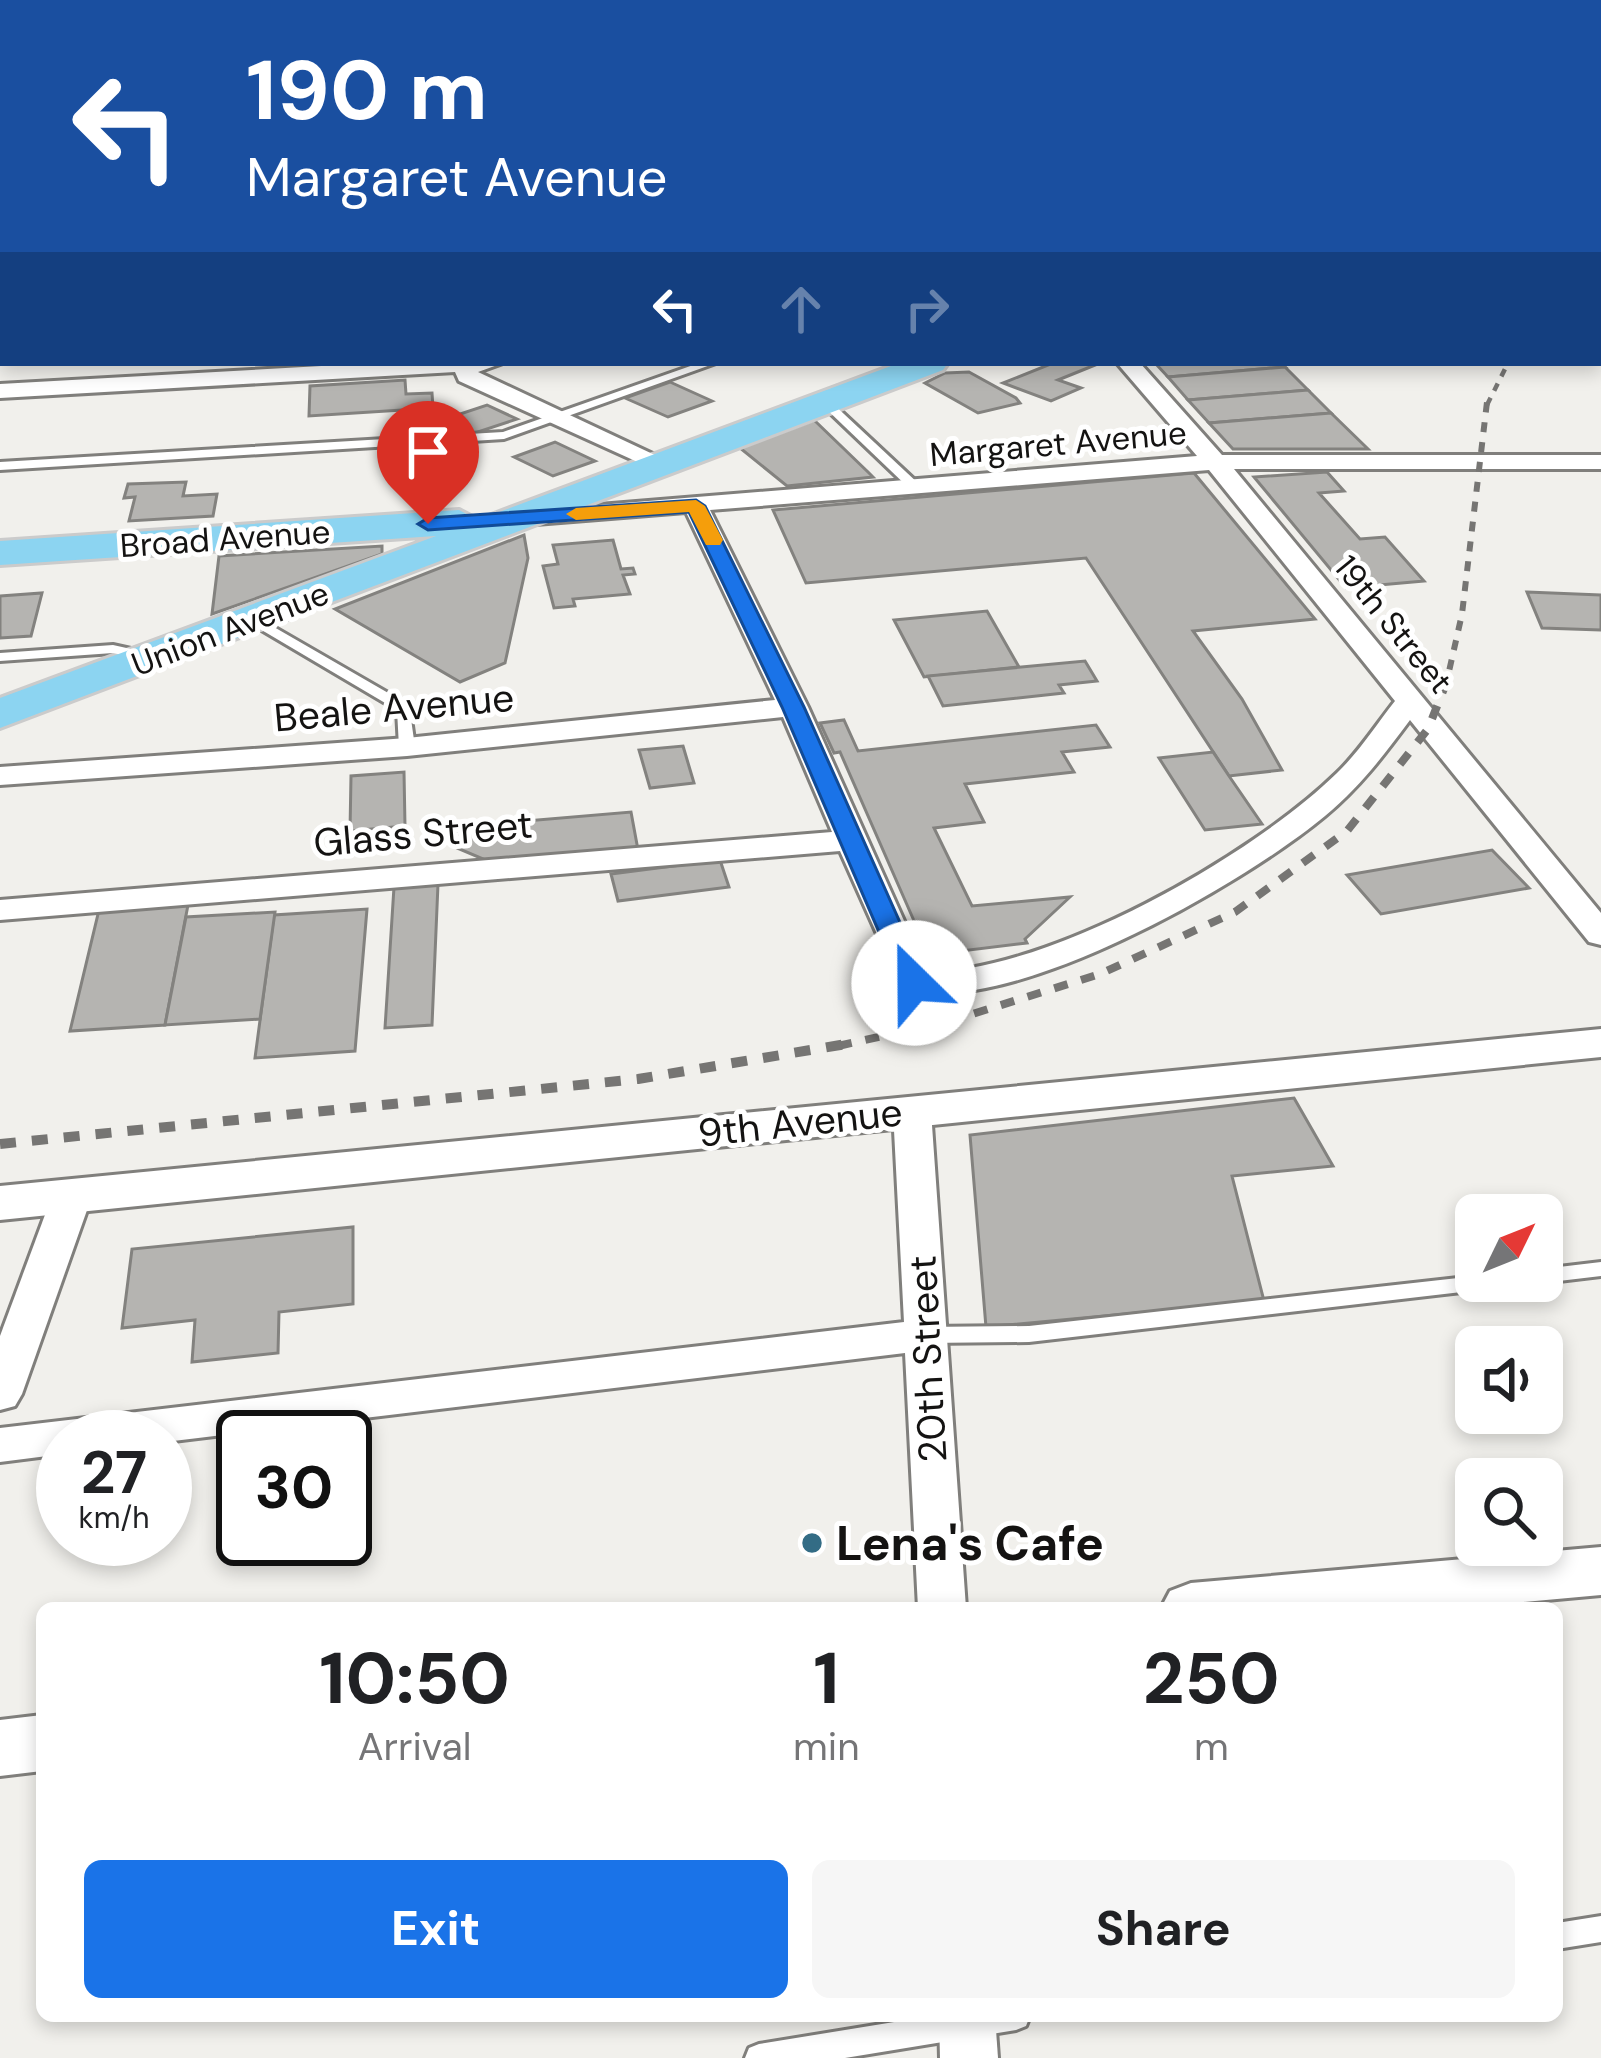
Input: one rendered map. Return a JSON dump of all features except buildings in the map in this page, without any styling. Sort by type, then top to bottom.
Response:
[{"type":"main road","name":"Union Avenue","points":[[0,715],[923,366]]},
{"type":"main road","name":"Broad Avenue","points":[[0,553],[523,517]]},
{"type":"street","points":[[0,391],[199,372],[398,366]]},
{"type":"street","points":[[465,366],[467,376],[662,464]]},
{"type":"street","name":"19th Street","points":[[1131,366],[1216,462],[1601,935]]},
{"type":"street","name":"Margaret Avenue","points":[[523,517],[1216,462],[1601,462]]},
{"type":"street","points":[[696,506],[793,707],[914,983],[966,981],[1005,971],[1132,922],[1267,842],[1347,780],[1410,700]]},
{"type":"street","name":"Beale Avenue","points":[[0,776],[407,747],[793,707]]},
{"type":"street","name":"Glass Street","points":[[0,910],[852,840]]},
{"type":"street","name":"9th Avenue","points":[[0,1203],[1601,1043]]},
{"type":"street","name":"20th Street","points":[[911,1111],[942,1602]]},
{"type":"street","points":[[0,1394],[72,1196]]},
{"type":"street","points":[[192,1422],[926,1335]]},
{"type":"street","points":[[0,1445],[36,1441]]},
{"type":"street","points":[[1257,1602],[1601,1571]]},
{"type":"street","points":[[0,1748],[36,1744]]},
{"type":"lane","points":[[0,466],[483,438],[701,366]]},
{"type":"lane","points":[[825,402],[916,488]]},
{"type":"lane","points":[[253,619],[404,708],[407,747]]},
{"type":"lane","points":[[0,657],[113,649],[150,658]]},
{"type":"lane","points":[[1563,1274],[1601,1269]]},
{"type":"lane","points":[[926,1335],[1029,1334],[1455,1286]]},
{"type":"lane","points":[[1563,1935],[1601,1929]]},
{"type":"lane","points":[[759,2058],[980,2028]]},
{"type":"railway","points":[[1487,405],[1506,366]]},
{"type":"railway","points":[[1445,689],[1462,614],[1487,402]]},
{"type":"railway","points":[[850,1043],[950,1021],[1100,974],[1235,912],[1347,831],[1428,729],[1445,686]]},
{"type":"railway","points":[[0,1144],[638,1079],[850,1043]]},
{"type":"railway","points":[[838,1046],[850,1043]]},
{"type":"slow traffic","points":[[576,514],[696,506],[713,540]]},
{"type":"place","name":"Lena's Cafe","points":[[812,1543]]},
{"type":"route","points":[[428,524],[696,506],[793,707],[914,983]]}]
